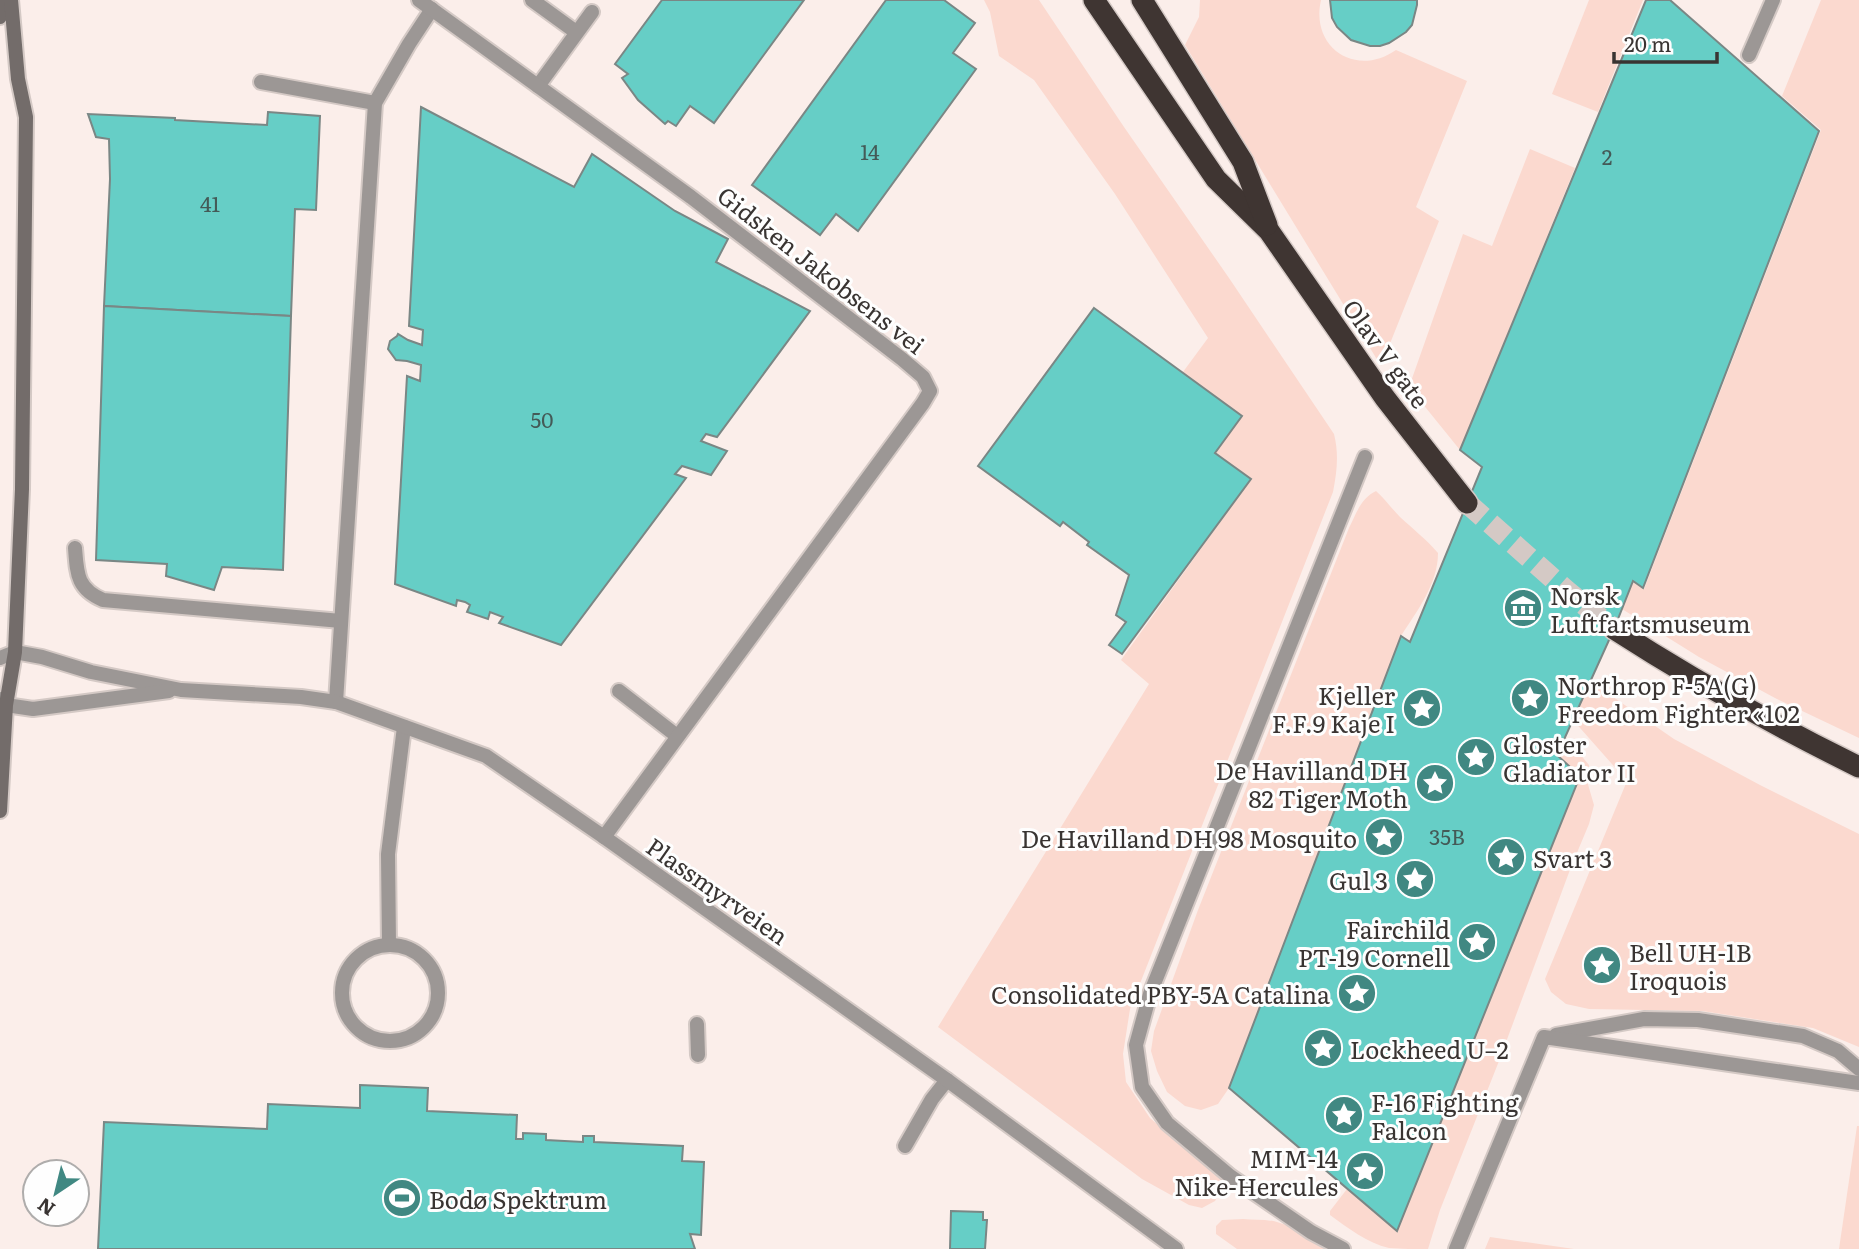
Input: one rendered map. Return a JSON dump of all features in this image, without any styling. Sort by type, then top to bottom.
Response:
[{"type":"highway","name":"Olav V gate","points":[[1094,0],[1216,179],[1269,230],[1385,398],[1468,503]]},
{"type":"highway","name":"Olav V gate","points":[[1142,0],[1243,162],[1269,230]]},
{"type":"highway","points":[[1614,629],[1717,692],[1859,766]]},
{"type":"street","points":[[0,17],[2,0]]},
{"type":"street","points":[[0,811],[3,702],[15,652],[22,489],[26,117],[18,79],[11,0]]},
{"type":"street","name":"Gidsken Jakobsens vei","points":[[419,0],[691,197],[923,377],[930,391],[604,837]]},
{"type":"street","points":[[532,0],[576,32]]},
{"type":"street","points":[[1749,55],[1773,0]]},
{"type":"street","points":[[336,702],[376,103],[432,9]]},
{"type":"street","points":[[538,86],[592,12]]},
{"type":"street","points":[[261,82],[376,103]]},
{"type":"street","points":[[1343,1249],[1311,1232],[1230,1176],[1167,1124],[1142,1087],[1136,1045],[1150,994],[1365,457]]},
{"type":"street","points":[[75,548],[79,578],[83,587],[91,595],[103,600],[341,621]]},
{"type":"street","points":[[0,658],[15,652]]},
{"type":"street","name":"Plassmyrveien","points":[[15,652],[42,657],[91,673],[181,690],[301,697],[336,702],[486,756],[947,1080],[1176,1249]]},
{"type":"street","name":"Plassmyrveien","points":[[3,702],[33,709],[181,690]]},
{"type":"street","points":[[618,691],[677,736]]},
{"type":"street","points":[[389,945],[388,854],[404,727]]},
{"type":"street","points":[[389,945],[404,947],[419,955],[436,980],[438,996],[434,1012],[426,1025],[414,1035],[387,1041],[374,1039],[351,1021],[344,1008],[342,993],[344,978],[351,964],[376,947],[389,945]]},
{"type":"street","points":[[1544,1037],[1644,1019],[1698,1020],[1803,1036],[1838,1051],[1859,1069]]},
{"type":"street","points":[[697,1024],[698,1055]]},
{"type":"street","points":[[1544,1037],[1859,1083]]},
{"type":"street","points":[[1456,1249],[1544,1037]]},
{"type":"street","points":[[905,1146],[932,1099],[947,1080]]},
{"type":"shaded area","points":[[984,0],[1039,0],[1229,278],[1334,434],[1336,441],[1337,463],[1333,492],[1130,1009],[1123,1054],[1126,1082],[1150,1118],[1220,1178],[1222,1190],[1215,1201],[1202,1208],[1189,1205],[1142,1179],[938,1027],[1149,684],[1121,660],[1251,479],[1215,453],[1242,416],[1180,376],[1208,338],[1115,194],[1034,80],[999,56],[990,12]]},
{"type":"shaded area","points":[[1200,0],[1321,0],[1319,17],[1322,32],[1339,54],[1366,61],[1381,58],[1396,50],[1467,81],[1416,207],[1439,221],[1381,366],[1185,45],[1199,17]]},
{"type":"shaded area","points":[[1589,0],[1643,0],[1598,112],[1552,94]]},
{"type":"shaded area","points":[[1821,0],[1859,0],[1859,738],[1775,698],[1699,657],[1622,609],[1633,581],[1644,589],[1821,130],[1782,96]]},
{"type":"shaded area","points":[[1530,149],[1575,168],[1460,450],[1409,387],[1463,234],[1492,246]]},
{"type":"shaded area","points":[[1376,491],[1438,553],[1431,586],[1401,636],[1229,1088],[1218,1104],[1201,1110],[1185,1106],[1167,1092],[1157,1071],[1151,1051],[1154,1031],[1198,910],[1349,528],[1363,502]]},
{"type":"shaded area","points":[[1590,681],[1674,739],[1859,834],[1859,1047],[1813,1028],[1702,1011],[1589,1009],[1566,1004],[1551,992],[1545,979],[1627,781],[1573,720]]},
{"type":"shaded area","points":[[1565,736],[1589,765],[1587,781],[1594,805],[1589,824],[1440,1210],[1428,1249],[1381,1246],[1351,1230],[1330,1215],[1330,1211],[1347,1189],[1396,1230],[1580,777],[1557,755]]},
{"type":"shaded area","points":[[1857,1126],[1859,1249],[1839,1249]]},
{"type":"shaded area","points":[[1222,1220],[1269,1220],[1284,1224],[1329,1249],[1237,1249],[1216,1234],[1216,1226]]},
{"type":"shaded area","points":[[1490,1237],[1574,1249],[1485,1249]]},
{"type":"building","points":[[662,0],[804,0],[714,123],[690,106],[676,126],[668,121],[665,124],[638,100],[622,78],[628,74],[615,64]]},
{"type":"building","points":[[886,0],[944,0],[975,23],[953,53],[976,69],[858,231],[836,214],[820,235],[752,185]]},
{"type":"building","points":[[1330,0],[1417,0],[1417,5],[1412,25],[1406,32],[1389,43],[1370,46],[1351,40],[1337,27],[1332,18]]},
{"type":"building","name":"Norsk Luftfartsmuseum","points":[[1646,0],[1670,0],[1819,131],[1643,588],[1633,581],[1557,755],[1580,776],[1397,1231],[1229,1088],[1401,636],[1410,642],[1482,467],[1460,450]]},
{"type":"building","points":[[421,107],[574,187],[592,154],[675,211],[728,239],[716,262],[810,311],[717,437],[706,434],[701,441],[727,451],[711,475],[682,466],[675,474],[686,478],[561,645],[499,623],[503,617],[490,612],[488,619],[467,612],[470,605],[465,602],[457,600],[456,606],[395,584],[407,376],[420,381],[421,365],[396,360],[388,349],[390,341],[398,334],[422,345],[423,330],[409,326]]},
{"type":"building","points":[[268,112],[320,116],[316,210],[295,209],[291,316],[104,306],[110,179],[109,139],[96,137],[88,114],[267,125]]},
{"type":"building","points":[[104,306],[291,316],[283,570],[222,567],[214,590],[166,576],[167,564],[96,560]]},
{"type":"building","points":[[1094,308],[1242,416],[1215,453],[1251,479],[1122,654],[1109,645],[1126,622],[1116,615],[1129,575],[1087,545],[1089,542],[1063,522],[1060,526],[978,466]]},
{"type":"building","name":"Bodø Spektrum","points":[[360,1085],[428,1088],[427,1111],[517,1115],[516,1139],[523,1139],[523,1133],[546,1134],[546,1140],[583,1142],[583,1136],[594,1136],[594,1142],[683,1146],[682,1161],[704,1162],[701,1235],[690,1234],[695,1249],[98,1249],[104,1122],[267,1129],[268,1104],[360,1108]]},
{"type":"building","points":[[951,1211],[983,1212],[983,1220],[987,1220],[985,1249],[950,1249]]},
{"type":"tunnel","points":[[1467,503],[1614,629]]},
{"type":"place","name":"Norsk Luftfartsmuseum","points":[[1523,608]]},
{"type":"place","name":"Northrop F-5A(G) Freedom Fighter «102","points":[[1530,698]]},
{"type":"place","name":"Kjeller F.F.9 Kaje I","points":[[1422,708]]},
{"type":"place","name":"Gloster Gladiator II","points":[[1476,757]]},
{"type":"place","name":"De Havilland DH 82 Tiger Moth","points":[[1435,783]]},
{"type":"place","name":"De Havilland DH 98 Mosquito","points":[[1384,837]]},
{"type":"place","name":"Svart 3","points":[[1506,857]]},
{"type":"place","name":"Gul 3","points":[[1415,879]]},
{"type":"place","name":"Fairchild PT-19 Cornell","points":[[1477,942]]},
{"type":"place","name":"Bell UH-1B Iroquois","points":[[1602,965]]},
{"type":"place","name":"Consolidated PBY-5A Catalina","points":[[1357,993]]},
{"type":"place","name":"Lockheed U–2","points":[[1323,1048]]},
{"type":"place","name":"F-16 Fighting Falcon","points":[[1344,1115]]},
{"type":"place","name":"MIM-14 Nike-Hercules","points":[[1365,1171]]},
{"type":"place","name":"Bodø Spektrum","points":[[402,1198]]}]
